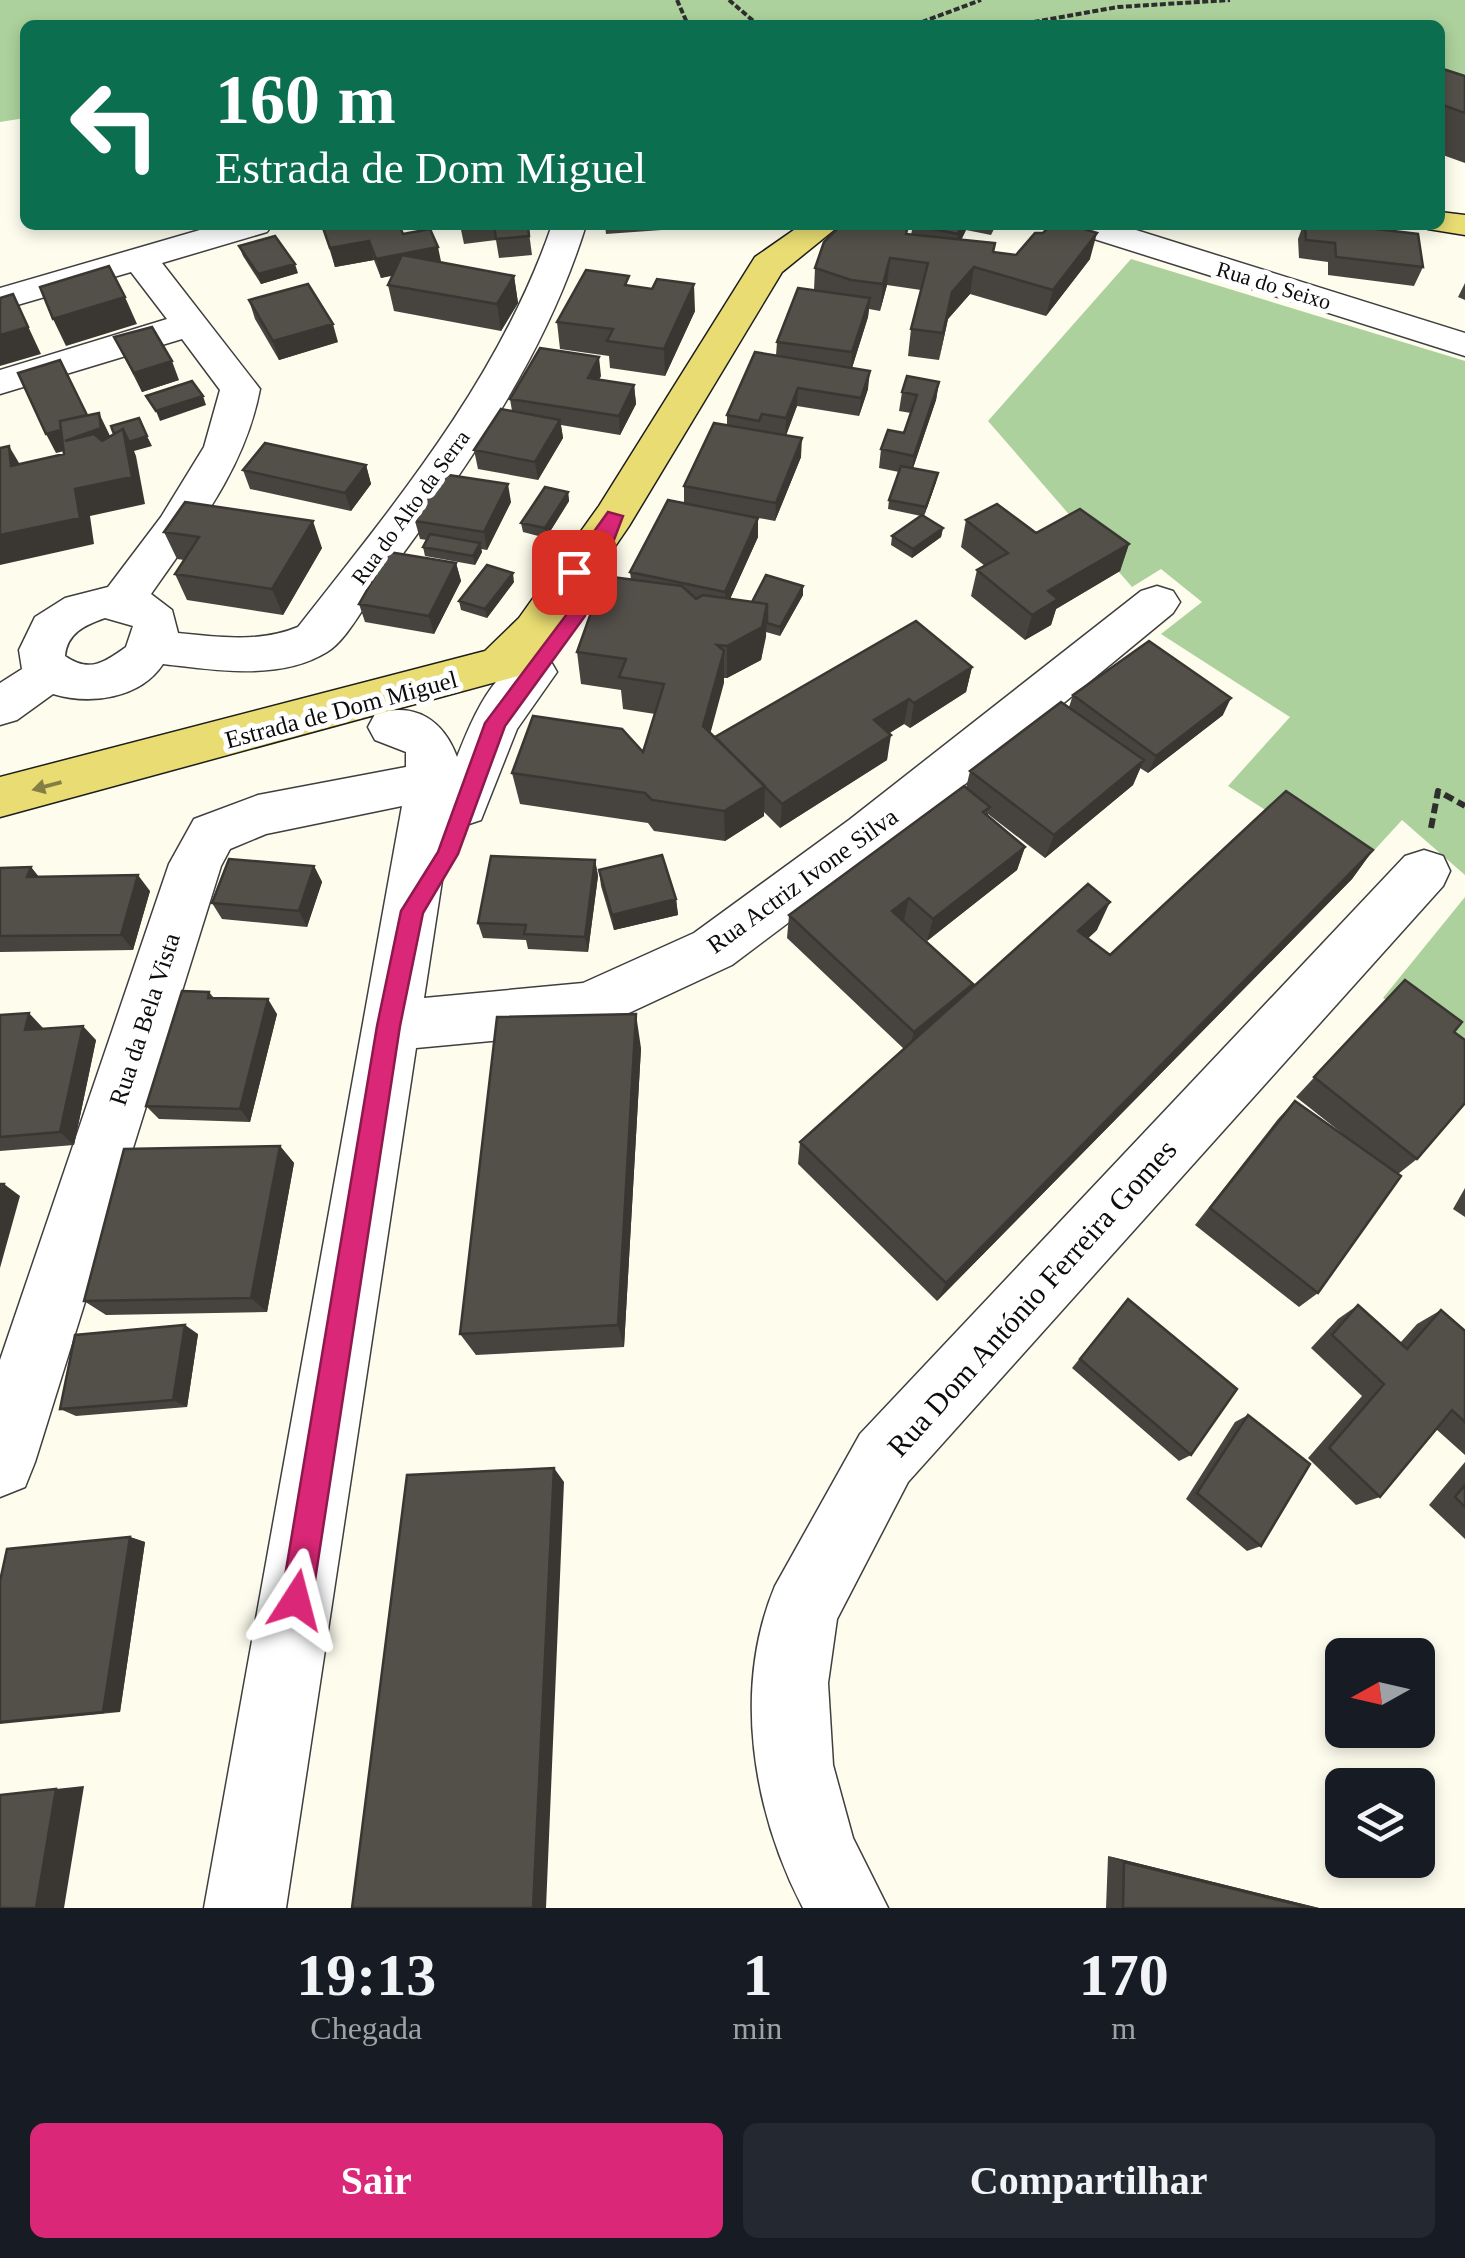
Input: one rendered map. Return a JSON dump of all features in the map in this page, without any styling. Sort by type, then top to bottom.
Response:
[{"type":"main road","name":"Estrada de Dom Miguel","points":[[0,797],[502,664],[535,629],[614,516],[768,265],[816,230]]},
{"type":"main road","name":"Estrada de Dom Miguel","points":[[0,833],[490,698],[533,672],[576,616],[614,516]]},
{"type":"street","points":[[0,299],[237,230]]},
{"type":"street","name":"Rua do Alto da Serra","points":[[155,647],[253,655],[286,653],[314,639],[457,445],[528,330],[559,264],[567,230]]},
{"type":"street","name":"Rua do Seixo","points":[[1100,230],[1465,345]]},
{"type":"street","points":[[122,602],[211,473],[237,418],[240,389],[139,258]]},
{"type":"street","points":[[0,382],[187,325]]},
{"type":"street","points":[[0,628],[48,654],[79,683],[115,678],[146,659],[160,634],[150,612],[122,602],[105,602],[70,613],[48,654],[0,707]]},
{"type":"street","name":"Rua Actriz Ivone Silva","points":[[388,1026],[588,1007],[713,949],[867,835],[1156,602]]},
{"type":"street","name":"Estrada de Dom Miguel","points":[[245,1908],[388,1026],[412,911],[453,777],[533,672]]},
{"type":"street","name":"Estrada de Dom Miguel","points":[[392,727],[415,732],[430,744],[453,777]]},
{"type":"street","name":"Rua da Bela Vista","points":[[0,1462],[195,864],[212,834],[258,815],[453,777]]},
{"type":"street","name":"Rua Dom António Ferreira Gomes","points":[[846,1908],[817,1852],[794,1765],[790,1683],[801,1612],[884,1458],[1424,871]]},
{"type":"path","points":[[729,0],[752,20]]},
{"type":"path","points":[[927,20],[981,0]]},
{"type":"path","points":[[1045,20],[1118,7],[1230,0]]},
{"type":"green space","points":[[0,0],[1465,0],[1465,76],[1445,71],[1445,20],[20,20],[20,119],[0,122]]},
{"type":"green space","points":[[1131,259],[1465,361],[1465,875],[1402,820],[1357,869],[1228,786],[1290,717],[1161,634],[1202,602],[1161,569],[1132,587],[988,421]]},
{"type":"green space","points":[[1465,897],[1465,1051],[1383,998]]},
{"type":"building","points":[[1445,70],[1465,76],[1465,113],[1445,106]]},
{"type":"building","points":[[324,230],[401,230],[403,234],[430,230],[438,247],[376,259],[369,241],[330,248]]},
{"type":"building","points":[[495,230],[528,230],[529,236],[496,239]]},
{"type":"building","points":[[836,230],[907,230],[906,234],[995,243],[993,252],[1016,255],[1035,233],[1046,230],[1097,233],[1053,290],[974,267],[952,292],[943,333],[911,329],[928,263],[890,258],[883,284],[851,280],[815,268],[824,242]]},
{"type":"building","points":[[1305,230],[1418,234],[1423,267],[1336,257],[1335,243],[1306,240]]},
{"type":"building","points":[[275,236],[295,264],[258,274],[239,246]]},
{"type":"building","points":[[402,255],[514,276],[497,304],[388,285]]},
{"type":"building","points":[[109,266],[125,297],[53,319],[40,287]]},
{"type":"building","points":[[586,270],[629,276],[625,285],[652,289],[657,279],[694,284],[664,349],[607,341],[613,329],[557,322]]},
{"type":"building","points":[[308,284],[333,324],[273,341],[249,300]]},
{"type":"building","points":[[798,288],[870,298],[852,352],[777,342]]},
{"type":"building","points":[[13,294],[28,327],[0,335],[0,298]]},
{"type":"building","points":[[152,327],[172,361],[134,373],[114,337]]},
{"type":"building","points":[[540,348],[599,357],[588,378],[634,385],[619,416],[510,399]]},
{"type":"building","points":[[755,352],[870,371],[861,398],[798,388],[786,418],[762,414],[759,421],[727,415]]},
{"type":"building","points":[[60,360],[87,415],[60,421],[61,430],[46,434],[18,373]]},
{"type":"building","points":[[907,376],[939,382],[914,456],[881,449],[888,430],[904,433],[917,395],[902,392]]},
{"type":"building","points":[[192,381],[203,396],[156,411],[146,396]]},
{"type":"building","points":[[501,409],[560,420],[535,462],[474,450]]},
{"type":"building","points":[[99,413],[101,428],[65,441],[94,434],[102,441],[123,429],[132,477],[75,489],[80,518],[0,535],[0,448],[9,446],[11,466],[64,454],[60,421]]},
{"type":"building","points":[[139,418],[147,436],[129,442],[123,429],[114,434],[111,426]]},
{"type":"building","points":[[714,423],[802,438],[776,503],[684,486]]},
{"type":"building","points":[[265,443],[366,465],[345,493],[243,470]]},
{"type":"building","points":[[901,466],[938,473],[926,507],[889,500]]},
{"type":"building","points":[[442,474],[508,484],[484,532],[415,521]]},
{"type":"building","points":[[545,487],[568,492],[545,528],[521,523]]},
{"type":"building","points":[[668,500],[758,518],[725,592],[630,572]]},
{"type":"building","points":[[185,502],[313,521],[272,589],[175,574],[199,537],[164,532]]},
{"type":"building","points":[[997,504],[1036,533],[1080,509],[1129,544],[1048,591],[1058,599],[1032,615],[977,570],[1008,553],[966,520]]},
{"type":"building","points":[[922,515],[943,528],[913,549],[892,536]]},
{"type":"building","points":[[430,534],[480,543],[473,556],[423,547]]},
{"type":"building","points":[[389,552],[456,563],[429,616],[359,604]]},
{"type":"building","points":[[487,565],[513,573],[485,609],[459,601]]},
{"type":"building","points":[[766,575],[803,586],[780,627],[767,623],[767,604],[752,602]]},
{"type":"building","points":[[604,576],[682,586],[696,599],[703,595],[767,604],[762,627],[727,646],[717,645],[724,651],[703,726],[765,786],[724,811],[652,800],[645,793],[512,773],[533,716],[622,729],[643,752],[664,684],[619,677],[626,659],[577,652]]},
{"type":"building","points":[[916,621],[972,667],[914,703],[909,699],[874,720],[891,735],[782,804],[715,737]]},
{"type":"building","points":[[1149,641],[1231,698],[1156,756],[1073,695]]},
{"type":"building","points":[[1061,702],[1144,760],[1054,835],[970,771]]},
{"type":"building","points":[[964,786],[990,807],[983,812],[1025,847],[933,919],[909,898],[892,911],[973,984],[914,1032],[789,915]]},
{"type":"building","points":[[1286,791],[1373,850],[946,1283],[800,1142],[1088,884],[1110,902],[1078,931],[1110,955]]},
{"type":"building","points":[[662,855],[676,899],[612,915],[599,870]]},
{"type":"building","points":[[491,856],[595,860],[585,937],[524,934],[526,925],[478,923]]},
{"type":"building","points":[[229,859],[314,866],[299,911],[212,903]]},
{"type":"building","points":[[31,867],[27,877],[138,875],[121,935],[0,936],[0,868]]},
{"type":"building","points":[[1405,980],[1462,1022],[1454,1032],[1465,1040],[1465,1103],[1417,1159],[1314,1077]]},
{"type":"building","points":[[182,991],[209,992],[208,998],[268,999],[240,1109],[146,1106]]},
{"type":"building","points":[[29,1013],[25,1030],[83,1026],[60,1132],[0,1137],[0,1015]]},
{"type":"building","points":[[636,1014],[618,1325],[460,1334],[497,1017]]},
{"type":"building","points":[[1295,1101],[1401,1176],[1318,1293],[1210,1208]]},
{"type":"building","points":[[280,1146],[251,1298],[84,1301],[124,1149]]},
{"type":"building","points":[[1128,1299],[1237,1389],[1191,1455],[1080,1359]]},
{"type":"building","points":[[1358,1305],[1407,1349],[1441,1310],[1465,1331],[1465,1422],[1452,1410],[1380,1497],[1329,1448],[1384,1384],[1332,1335]]},
{"type":"building","points":[[185,1325],[173,1400],[60,1409],[75,1335]]},
{"type":"building","points":[[1248,1415],[1310,1464],[1261,1546],[1197,1493]]},
{"type":"building","points":[[554,1468],[533,1908],[352,1908],[407,1475]]},
{"type":"building","points":[[1465,1485],[1465,1507],[1455,1497]]},
{"type":"building","points":[[130,1537],[103,1712],[0,1722],[0,1581],[7,1549]]},
{"type":"building","points":[[56,1789],[36,1908],[0,1908],[0,1795]]},
{"type":"building","points":[[1124,1862],[1311,1908],[1123,1908]]},
{"type":"route","points":[[296,1600],[388,1026],[412,911],[448,854],[474,773],[496,723],[576,616],[614,516],[574,572]]}]
